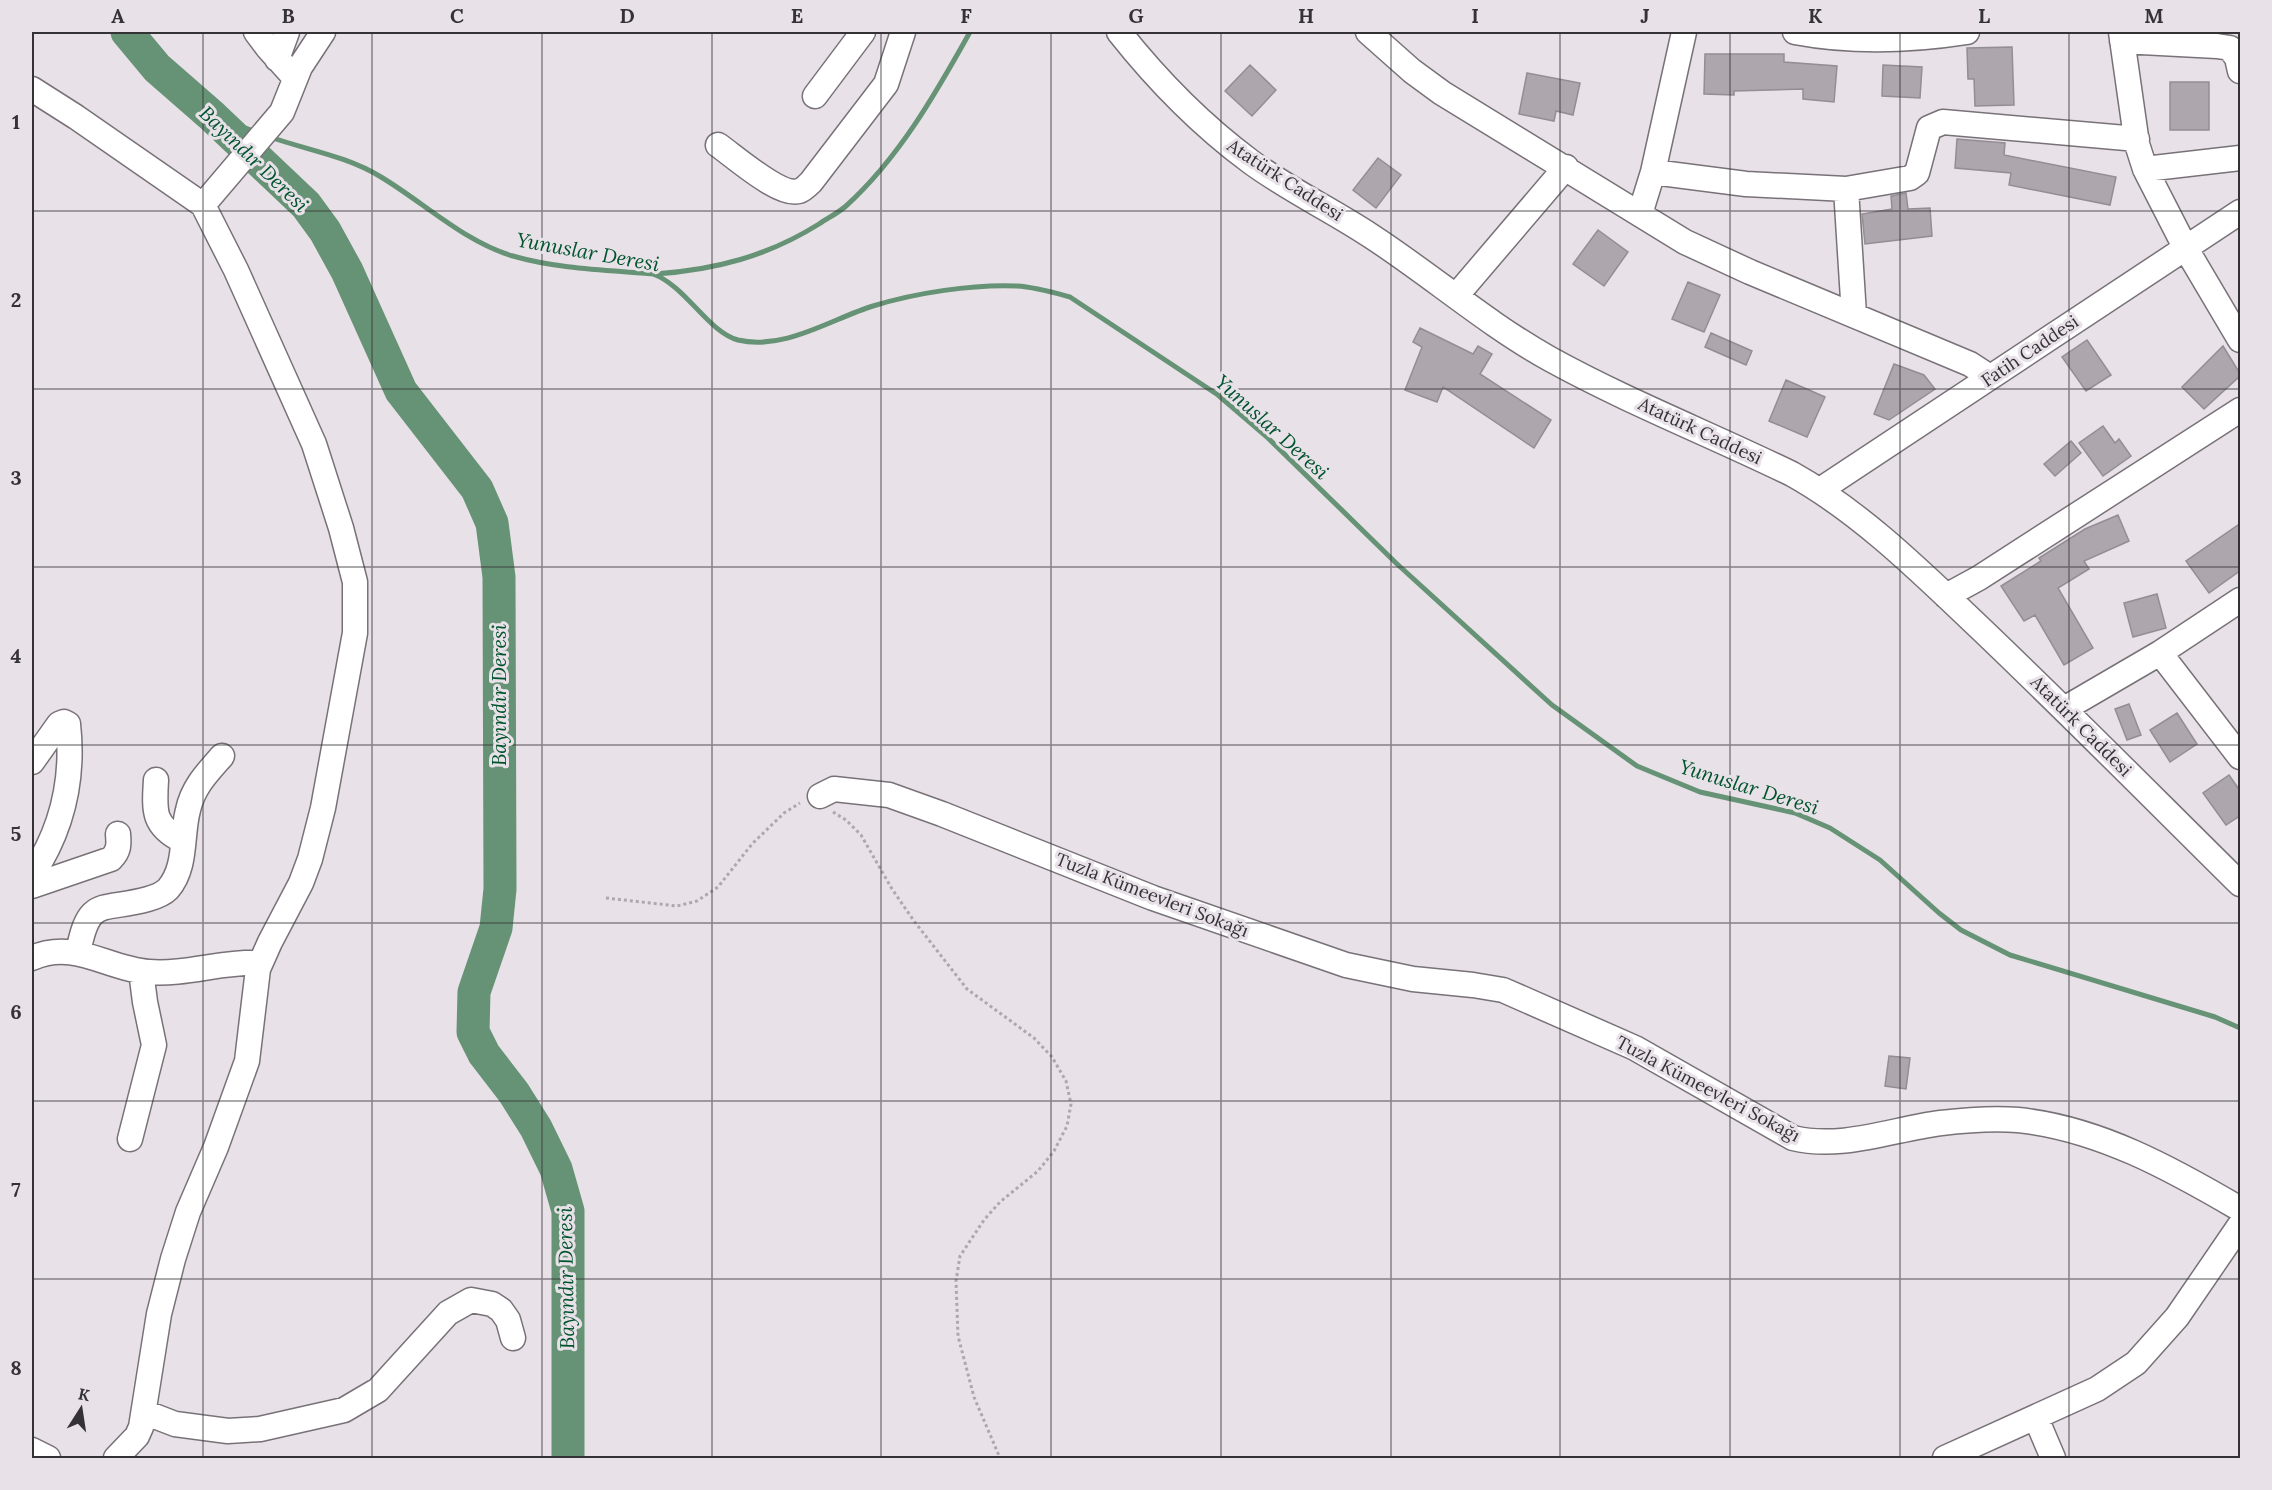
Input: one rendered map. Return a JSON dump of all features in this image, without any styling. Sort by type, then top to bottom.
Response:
[{"type":"street","points":[[256,32],[295,78]]},
{"type":"street","points":[[277,58],[288,32]]},
{"type":"street","points":[[203,205],[282,112],[295,78],[323,32]]},
{"type":"street","points":[[815,96],[863,32]]},
{"type":"street","points":[[718,145],[776,186],[800,191],[811,182],[885,84],[903,32]]},
{"type":"street","name":"Atatürk Caddesi","points":[[1119,32],[1144,64],[1174,96],[1252,163],[1365,232],[1521,342],[1550,359],[1751,454],[1820,490],[1858,518],[1946,596],[2241,884]]},
{"type":"street","points":[[1368,32],[1412,71],[1442,93],[1685,242],[1713,256],[1970,364],[1990,377]]},
{"type":"street","points":[[1640,214],[1653,172],[1684,32]]},
{"type":"street","points":[[1795,32],[1852,40],[1889,41],[1967,32]]},
{"type":"street","points":[[2241,71],[2237,58],[2230,48],[2122,36],[2137,139],[2145,169],[2185,247],[2241,340]]},
{"type":"street","points":[[32,89],[203,205],[236,270],[314,444],[349,555],[356,594],[356,633],[315,839],[301,883],[260,963],[247,1061],[216,1147],[188,1212],[173,1259],[159,1314],[144,1412],[137,1436],[116,1458]]},
{"type":"street","points":[[1653,172],[1746,184],[1846,189],[1910,178],[1917,174],[1929,128],[1943,122],[2137,139]]},
{"type":"street","points":[[2145,169],[2241,158]]},
{"type":"street","points":[[1456,296],[1566,167]]},
{"type":"street","points":[[1846,189],[1854,315]]},
{"type":"street","name":"Fatih Caddesi","points":[[1820,490],[2241,212]]},
{"type":"street","points":[[1946,596],[1979,578],[2241,410]]},
{"type":"street","points":[[2064,709],[2160,653],[2241,600]]},
{"type":"street","points":[[2160,653],[2241,757]]},
{"type":"street","points":[[32,762],[58,724],[64,722],[68,724],[71,745],[69,781],[64,806],[42,860],[32,875]]},
{"type":"street","points":[[78,953],[83,929],[95,910],[149,899],[167,890],[179,869],[188,807],[202,778],[222,756]]},
{"type":"street","points":[[156,780],[155,796],[160,824],[169,834],[183,841]]},
{"type":"street","name":"Tuzla Kümeevleri Sokağı","points":[[820,796],[834,789],[889,795],[1153,898],[1346,965],[1413,980],[1503,990],[1635,1048],[1793,1138],[1812,1143],[1836,1142],[1941,1123],[2017,1120],[2091,1137],[2132,1152],[2183,1176],[2241,1209]]},
{"type":"street","points":[[32,886],[111,859],[117,853],[119,846],[118,834]]},
{"type":"street","points":[[32,958],[47,952],[78,953],[141,971],[158,972],[260,963]]},
{"type":"street","points":[[130,1139],[154,1045],[141,971]]},
{"type":"street","points":[[1945,1458],[1970,1454],[2036,1418],[2097,1389],[2136,1363],[2154,1346],[2177,1317],[2241,1225]]},
{"type":"street","points":[[144,1412],[176,1424],[228,1431],[260,1429],[344,1410],[378,1390],[448,1313],[471,1300],[492,1304],[501,1310],[508,1320],[513,1338]]},
{"type":"street","points":[[2036,1418],[2053,1458]]},
{"type":"street","points":[[32,1450],[48,1458]]},
{"type":"path","points":[[606,898],[677,906],[697,901],[718,887],[752,844],[784,813],[793,806],[820,796],[823,806],[846,820],[861,835],[892,889],[914,921],[967,989],[1034,1038],[1052,1057],[1066,1081],[1071,1104],[1067,1126],[1054,1151],[1038,1171],[1000,1203],[984,1220],[960,1256],[956,1281],[958,1336],[974,1397],[1000,1458]]},
{"type":"building","points":[[2012,47],[2014,105],[1975,106],[1974,79],[1968,79],[1967,48]]},
{"type":"building","points":[[1705,54],[1784,54],[1784,62],[1837,66],[1834,102],[1803,99],[1803,89],[1734,91],[1734,95],[1704,94]]},
{"type":"building","points":[[1250,65],[1276,90],[1252,116],[1225,91]]},
{"type":"building","points":[[1883,65],[1922,67],[1920,98],[1882,96]]},
{"type":"building","points":[[1527,73],[1580,83],[1573,115],[1556,111],[1554,121],[1519,114]]},
{"type":"building","points":[[2170,82],[2209,82],[2209,130],[2170,130]]},
{"type":"building","points":[[1957,139],[2005,143],[2004,155],[2116,177],[2110,205],[2009,185],[2011,173],[1955,168]]},
{"type":"building","points":[[1378,158],[1401,175],[1376,208],[1353,190]]},
{"type":"building","points":[[1906,193],[1908,209],[1930,208],[1932,236],[1865,244],[1862,214],[1892,209],[1891,196]]},
{"type":"building","points":[[1598,230],[1628,252],[1604,286],[1573,264]]},
{"type":"building","points":[[1688,282],[1720,295],[1704,332],[1672,319]]},
{"type":"building","points":[[1420,328],[1473,354],[1478,346],[1492,354],[1480,374],[1551,420],[1534,448],[1443,387],[1437,402],[1405,390],[1422,347],[1413,342]]},
{"type":"building","points":[[1711,333],[1752,351],[1746,365],[1705,347]]},
{"type":"building","points":[[2087,340],[2111,375],[2086,391],[2062,357]]},
{"type":"building","points":[[2223,346],[2241,375],[2204,409],[2182,387]]},
{"type":"building","points":[[1894,364],[1924,375],[1935,389],[1889,420],[1874,414]]},
{"type":"building","points":[[1786,380],[1825,397],[1807,437],[1769,421]]},
{"type":"building","points":[[2103,426],[2115,443],[2119,439],[2131,456],[2103,476],[2079,443]]},
{"type":"building","points":[[2071,441],[2081,453],[2055,476],[2044,464]]},
{"type":"building","points":[[2118,515],[2129,541],[2084,561],[2089,569],[2058,588],[2093,648],[2064,665],[2035,615],[2024,621],[2001,586],[2041,561],[2039,558],[2085,529]]},
{"type":"building","points":[[2241,523],[2241,570],[2209,593],[2186,561]]},
{"type":"building","points":[[2157,594],[2166,628],[2133,637],[2124,603]]},
{"type":"building","points":[[2129,704],[2141,735],[2127,740],[2115,709]]},
{"type":"building","points":[[2177,713],[2197,744],[2170,762],[2150,730]]},
{"type":"building","points":[[2229,775],[2241,792],[2241,815],[2226,825],[2203,793]]},
{"type":"building","points":[[1889,1056],[1910,1058],[1906,1089],[1885,1086]]},
{"type":"waterway","name":"Bayındır Deresi","points":[[127,32],[157,68],[212,116],[306,205],[325,231],[347,271],[401,391],[477,489],[492,523],[499,577],[500,889],[496,928],[474,992],[473,1032],[484,1054],[514,1093],[536,1128],[556,1169],[568,1211],[568,1458]]},
{"type":"waterway","points":[[655,274],[720,265],[761,253],[800,235],[843,209],[900,146],[930,101],[970,32]]},
{"type":"waterway","name":"Yunuslar Deresi","points":[[212,116],[256,132]]},
{"type":"waterway","name":"Yunuslar Deresi","points":[[270,137],[341,159],[368,170],[462,232],[496,250],[547,264],[653,274],[676,288],[717,328],[738,340],[755,342],[790,338],[873,306],[944,290],[982,286],[1017,286],[1070,297],[1218,395],[1267,437],[1396,563],[1552,705],[1637,766],[1700,792],[1795,813],[1830,828],[1880,860],[1961,930],[2010,955],[2215,1017],[2240,1028]]}]
